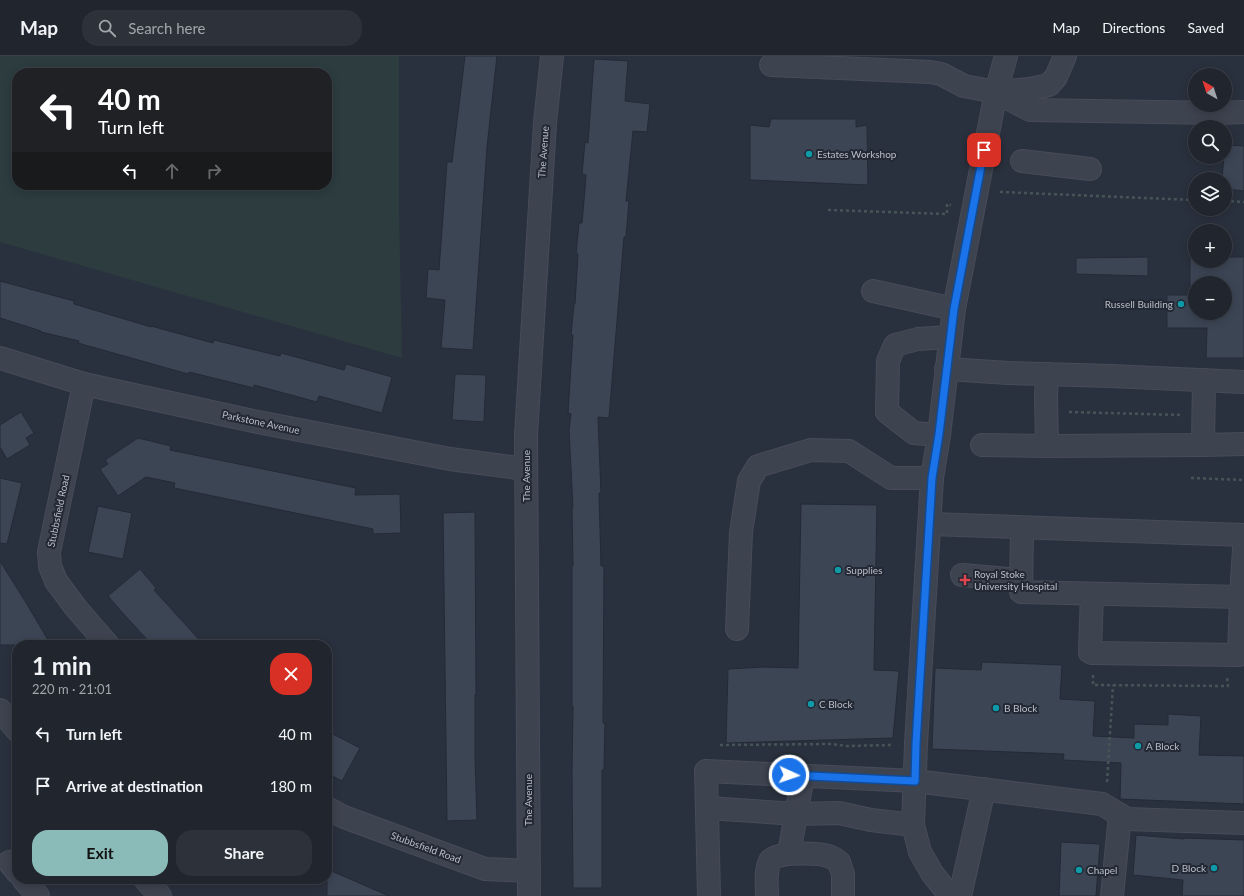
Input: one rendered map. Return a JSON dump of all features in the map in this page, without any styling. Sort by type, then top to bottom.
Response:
[{"type":"street","name":"The Avenue","points":[[529,896],[526,435],[545,123],[552,56]]},
{"type":"street","points":[[950,896],[932,873],[920,852],[913,825],[916,744],[932,478],[939,434],[954,309],[996,92],[1006,56]]},
{"type":"street","points":[[771,65],[930,72],[941,74],[964,86],[996,92],[1030,89],[1049,85],[1056,77],[1065,56]]},
{"type":"street","points":[[996,92],[1030,110],[1218,113],[1244,112]]},
{"type":"street","points":[[1022,161],[1090,169]]},
{"type":"street","points":[[873,291],[954,309]]},
{"type":"street","points":[[939,434],[914,433],[887,412],[888,361],[894,345],[918,339],[950,337]]},
{"type":"street","name":"Parkstone Avenue","points":[[0,358],[84,384],[253,421],[450,459],[526,469]]},
{"type":"street","points":[[946,369],[1244,382]]},
{"type":"street","points":[[1047,374],[1047,446]]},
{"type":"street","points":[[1203,445],[1204,380]]},
{"type":"street","name":"Stubbsfield Road","points":[[84,384],[49,552],[50,566],[56,581],[76,608],[104,640]]},
{"type":"street","points":[[982,445],[1047,446],[1244,444]]},
{"type":"street","points":[[737,629],[741,532],[749,481],[758,466],[811,450],[849,451],[891,478],[932,478]]},
{"type":"street","points":[[930,524],[1244,536]]},
{"type":"street","points":[[1022,528],[1021,592],[1242,597]]},
{"type":"street","points":[[1092,594],[1090,652],[1092,653],[1239,655],[1244,549]]},
{"type":"street","points":[[962,576],[1021,580]]},
{"type":"street","points":[[0,710],[12,724]]},
{"type":"street","points":[[709,896],[706,771],[915,781],[1102,804],[1127,819],[1244,823]]},
{"type":"street","points":[[790,854],[803,776]]},
{"type":"street","points":[[960,896],[984,789]]},
{"type":"street","points":[[707,808],[797,814],[839,812],[871,820],[913,825]]},
{"type":"street","name":"Stubbsfield Road","points":[[332,810],[485,869],[529,872]]},
{"type":"street","points":[[1112,896],[1113,811]]},
{"type":"street","points":[[767,896],[767,876],[770,861],[775,857],[790,854],[828,856],[839,862],[843,874],[843,896]]},
{"type":"street","points":[[28,884],[38,896]]},
{"type":"street","points":[[149,884],[160,896]]},
{"type":"path","points":[[996,192],[1188,200]]},
{"type":"path","points":[[1232,201],[1244,202]]},
{"type":"path","points":[[828,210],[947,214],[947,204],[951,205]]},
{"type":"path","points":[[1067,412],[1182,415],[1183,404],[1204,405]]},
{"type":"path","points":[[1191,478],[1244,480]]},
{"type":"path","points":[[1092,653],[1093,685],[1228,686],[1227,675]]},
{"type":"path","points":[[1113,685],[1113,811]]},
{"type":"path","points":[[720,745],[832,744],[846,746],[916,744]]},
{"type":"shaded area","points":[[0,56],[399,56],[399,209],[402,358],[0,242]]},
{"type":"building","points":[[465,56],[497,56],[487,147],[473,350],[441,348],[445,300],[426,298],[428,269],[439,270],[447,162],[452,162]]},
{"type":"building","points":[[594,59],[628,61],[625,101],[650,104],[647,132],[633,131],[626,201],[629,201],[626,237],[624,237],[609,418],[598,417],[601,493],[599,493],[601,566],[604,566],[603,723],[605,723],[604,770],[602,770],[602,888],[573,888],[573,507],[569,430],[571,414],[568,413],[573,335],[571,335],[575,304],[578,254],[576,254],[579,223],[582,223],[586,175],[582,174],[585,142],[588,143]]},
{"type":"building","name":"Estates Workshop","points":[[771,119],[856,119],[856,127],[867,125],[868,185],[750,180],[750,125],[769,127]]},
{"type":"building","points":[[1232,145],[1244,146],[1244,191],[1232,190],[1232,172],[1223,172],[1223,164],[1232,164]]},
{"type":"building","points":[[1148,257],[1148,276],[1076,274],[1076,258]]},
{"type":"building","name":"Russell Building","points":[[1232,257],[1244,257],[1244,358],[1206,358],[1207,328],[1167,328],[1167,295],[1188,295],[1188,320],[1232,320],[1232,276],[1190,276],[1190,268],[1232,268]]},
{"type":"building","points":[[0,281],[74,301],[74,304],[151,327],[213,343],[214,340],[280,356],[281,353],[344,370],[346,364],[392,377],[382,413],[319,396],[317,402],[254,385],[254,388],[189,372],[188,374],[78,343],[79,341],[41,332],[0,318]]},
{"type":"building","points":[[455,374],[486,375],[484,422],[452,420]]},
{"type":"building","points":[[21,412],[34,433],[26,438],[30,445],[7,459],[0,447],[0,425]]},
{"type":"building","points":[[138,438],[171,446],[170,450],[356,488],[355,495],[400,494],[401,533],[373,534],[373,529],[174,488],[175,483],[146,477],[118,496],[100,469],[108,464],[105,460]]},
{"type":"building","points":[[0,478],[22,483],[7,544],[0,543]]},
{"type":"building","points":[[801,504],[877,505],[874,670],[899,671],[893,738],[726,743],[728,669],[764,667],[798,668]]},
{"type":"building","points":[[98,506],[132,513],[123,559],[88,552]]},
{"type":"building","points":[[475,512],[475,757],[477,820],[447,821],[443,513]]},
{"type":"building","points":[[0,561],[48,640],[12,640],[12,645],[0,645]]},
{"type":"building","points":[[140,569],[156,588],[154,590],[199,640],[147,640],[108,596]]},
{"type":"building","points":[[982,662],[1062,665],[1060,699],[1095,701],[1093,736],[1134,738],[1134,724],[1168,725],[1168,714],[1201,716],[1199,755],[1244,756],[1244,804],[1120,799],[1121,763],[1063,760],[1064,754],[932,749],[935,668],[981,670]]},
{"type":"building","points":[[332,734],[360,748],[342,781],[332,776]]},
{"type":"building","name":"D Block","points":[[1136,835],[1184,839],[1244,840],[1244,896],[1182,896],[1183,880],[1133,875]]},
{"type":"building","name":"Chapel","points":[[1061,842],[1100,844],[1096,896],[1059,896]]},
{"type":"building","points":[[332,871],[389,896],[327,896],[327,884],[332,884]]},
{"type":"place","name":"Estates Workshop","points":[[809,154]]},
{"type":"place","name":"Russell Building","points":[[1181,304]]},
{"type":"place","name":"Supplies","points":[[838,570]]},
{"type":"place","name":"Royal Stoke University Hospital","points":[[965,580]]},
{"type":"place","name":"C Block","points":[[811,704]]},
{"type":"place","name":"B Block","points":[[996,708]]},
{"type":"place","name":"A Block","points":[[1138,746]]},
{"type":"place","name":"D Block","points":[[1214,868]]},
{"type":"place","name":"Chapel","points":[[1079,870]]},
{"type":"route","points":[[789,775],[915,781],[932,478],[939,434],[954,309],[984,150]]}]
